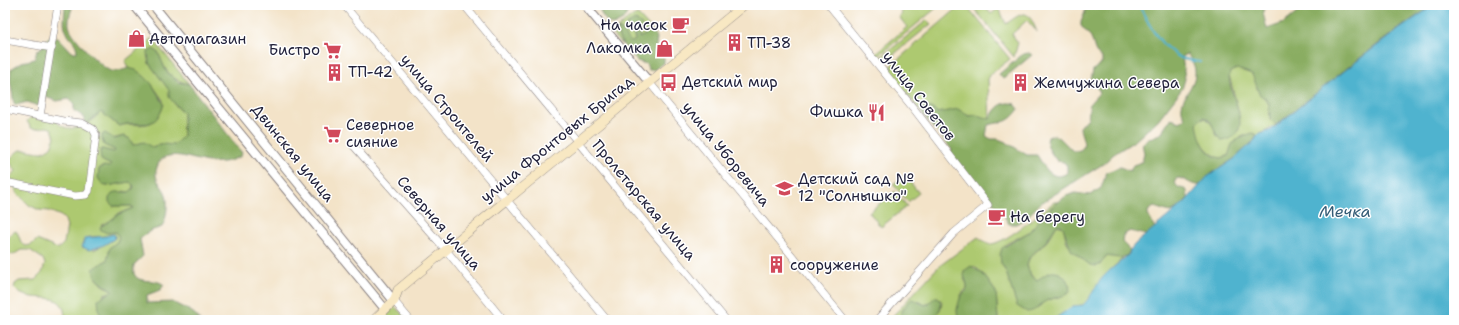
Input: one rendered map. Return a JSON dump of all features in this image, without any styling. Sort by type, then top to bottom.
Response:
[{"type":"main road","name":"улица Фронтовых Бригад","points":[[374,320],[394,301],[398,290],[506,198],[744,5]]},
{"type":"street","points":[[40,116],[58,5]]},
{"type":"street","name":"Двинская улица","points":[[134,5],[385,309]]},
{"type":"street","name":"Двинская улица","points":[[153,5],[410,320]]},
{"type":"street","name":"улица Строителей","points":[[344,5],[607,320]]},
{"type":"street","name":"Пролетарская улица","points":[[464,5],[726,320]]},
{"type":"street","name":"улица Уборевича","points":[[585,5],[845,320]]},
{"type":"street","name":"улица Советов","points":[[829,5],[914,109],[988,205],[954,233],[877,320]]},
{"type":"street","points":[[5,40],[52,48]]},
{"type":"street","points":[[5,109],[63,121],[82,123],[94,129],[96,135],[89,191],[86,195],[75,196],[5,182]]},
{"type":"street","name":"Северная улица","points":[[353,145],[446,250],[503,320]]},
{"type":"green space","points":[[65,5],[73,5],[69,18],[69,26],[71,31],[100,64],[111,71],[120,71],[128,68],[136,70],[151,83],[164,104],[156,119],[146,124],[127,124],[119,126],[101,112],[86,124],[82,115],[74,111],[74,104],[69,99],[57,101],[45,97],[38,106],[27,102],[16,105],[14,103],[10,80],[11,69],[22,62],[35,59],[37,50],[40,49],[49,37],[58,37],[72,52],[77,52],[76,46],[65,29]]},
{"type":"green space","points":[[632,5],[623,20],[613,25],[605,19],[601,14],[600,9],[603,6]]},
{"type":"green space","points":[[896,5],[940,5],[877,57],[875,54],[907,27],[899,17],[902,14],[900,8]]},
{"type":"green space","points":[[961,5],[966,5],[1010,59],[991,74],[988,79],[990,119],[976,115],[969,116],[955,110],[938,113],[931,108],[922,107],[921,112],[887,69]]},
{"type":"green space","points":[[971,5],[984,5],[991,14],[999,8],[1006,24],[1018,16],[1025,14],[1031,19],[1037,32],[1027,20],[1012,34],[1018,43],[1014,57]]},
{"type":"green space","points":[[1083,5],[1265,5],[1263,13],[1267,29],[1284,23],[1307,5],[1434,5],[1373,48],[1276,125],[1270,119],[1269,104],[1265,98],[1260,95],[1252,74],[1237,69],[1230,72],[1229,80],[1240,121],[1239,130],[1234,137],[1223,141],[1217,136],[1210,121],[1203,117],[1197,123],[1199,134],[1206,149],[1215,156],[1221,158],[1228,156],[1232,144],[1237,140],[1252,133],[1255,134],[1256,137],[1254,141],[1234,159],[1211,174],[1200,185],[1177,178],[1175,181],[1177,186],[1187,191],[1188,198],[1180,207],[1170,212],[1154,207],[1148,211],[1148,215],[1155,228],[1146,235],[1130,231],[1123,235],[1122,242],[1130,250],[1127,256],[1119,258],[1106,256],[1100,265],[1090,265],[1071,250],[1063,227],[1061,225],[1057,225],[1047,240],[1029,258],[1027,266],[1031,276],[1037,280],[1048,273],[1057,272],[1061,274],[1064,276],[1070,288],[1070,292],[1046,301],[1036,309],[1027,312],[1017,306],[1006,272],[1001,263],[1000,255],[1002,248],[1029,232],[1048,210],[1066,196],[1075,193],[1090,195],[1101,188],[1107,172],[1120,167],[1130,171],[1133,165],[1142,162],[1144,153],[1142,144],[1150,138],[1162,133],[1172,119],[1180,122],[1185,119],[1182,112],[1182,104],[1194,78],[1195,71],[1193,63],[1187,54],[1182,56],[1185,79],[1182,89],[1158,120],[1136,140],[1114,154],[1103,164],[1041,203],[1025,219],[1016,224],[1009,224],[1003,214],[949,154],[952,150],[921,112],[922,106],[931,108],[938,113],[958,109],[969,116],[976,115],[990,119],[994,111],[1003,104],[1015,104],[1019,109],[1015,114],[1009,120],[988,125],[986,136],[991,139],[998,139],[1006,142],[1027,155],[1037,155],[1049,172],[1053,175],[1062,176],[1067,173],[1067,166],[1064,162],[1057,161],[1049,149],[1047,143],[1048,137],[1054,135],[1060,138],[1073,151],[1082,149],[1084,142],[1080,127],[1088,118],[1090,103],[1100,92],[1091,80],[1093,70],[1102,63],[1102,58],[1096,53],[1091,37],[1081,26],[1085,12]]},
{"type":"green space","points":[[634,15],[638,15],[650,28],[648,28],[645,35],[639,38],[637,20],[627,24],[627,29],[632,30],[635,40],[631,43],[621,29],[618,29],[618,36],[623,45],[614,36],[614,33],[622,24]]},
{"type":"green space","points":[[635,20],[642,25],[639,38],[645,35],[646,29],[652,30],[657,38],[655,52],[658,55],[662,53],[664,55],[664,63],[654,70],[649,70],[646,64],[637,61],[619,38],[617,30],[620,29],[630,42],[635,40],[634,33],[626,28],[626,25]]},
{"type":"green space","points":[[927,20],[931,24],[882,64],[879,59]]},
{"type":"green space","points":[[152,38],[189,84],[182,82],[169,73],[158,52],[147,55],[149,63],[169,90],[175,105],[183,113],[183,136],[174,145],[160,144],[152,148],[141,143],[133,145],[130,139],[124,136],[112,139],[104,145],[115,150],[114,152],[102,149],[103,161],[111,165],[109,167],[101,167],[99,172],[100,180],[103,185],[107,186],[130,182],[132,183],[133,189],[129,192],[123,191],[113,206],[132,206],[133,208],[119,213],[111,221],[101,225],[107,233],[116,232],[119,237],[117,242],[110,247],[107,260],[97,266],[97,279],[113,291],[104,294],[101,301],[100,310],[104,320],[65,320],[64,309],[60,303],[54,299],[21,294],[14,288],[15,284],[19,281],[35,280],[42,273],[45,264],[43,259],[30,250],[21,250],[13,255],[5,252],[5,245],[10,235],[16,231],[23,245],[25,246],[31,245],[37,240],[58,249],[64,243],[67,226],[65,220],[61,216],[49,211],[39,210],[29,205],[17,193],[10,177],[16,171],[9,161],[13,155],[21,150],[43,152],[51,147],[55,137],[52,129],[47,127],[36,129],[31,128],[27,121],[31,117],[40,120],[53,117],[61,126],[66,128],[76,128],[81,126],[101,112],[119,126],[146,124],[155,120],[162,110],[163,100],[145,77],[135,70],[128,68],[125,61]],"holes":[[[112,234],[116,237],[94,250],[82,245],[84,239],[91,237]]]},
{"type":"green space","points":[[153,49],[158,52],[166,71],[178,82],[189,84],[242,153],[241,156],[225,162],[209,162],[173,155],[161,160],[157,167],[156,177],[166,195],[166,215],[162,227],[150,231],[140,239],[143,256],[134,265],[134,272],[136,277],[139,279],[160,282],[164,285],[160,290],[147,295],[147,303],[173,302],[191,311],[200,320],[104,320],[99,312],[98,299],[113,291],[96,277],[93,269],[107,260],[110,247],[117,242],[119,237],[116,232],[107,233],[101,230],[100,227],[117,215],[133,208],[132,206],[113,206],[109,202],[109,198],[114,192],[129,192],[134,186],[130,182],[107,186],[103,185],[98,178],[99,169],[104,166],[109,167],[111,165],[101,160],[100,152],[102,149],[114,152],[115,150],[104,145],[102,135],[105,133],[115,139],[124,136],[130,139],[133,145],[144,142],[153,148],[160,144],[174,145],[183,136],[183,113],[169,97],[169,90],[149,63],[148,52]]},
{"type":"green space","points":[[1029,53],[1032,55],[1003,79],[999,74],[1023,54]]},
{"type":"green space","points":[[1237,68],[1252,74],[1256,80],[1257,89],[1269,104],[1270,119],[1276,125],[1256,137],[1255,134],[1248,134],[1241,137],[1235,141],[1228,156],[1221,158],[1206,148],[1199,136],[1197,124],[1199,119],[1206,118],[1213,126],[1218,138],[1239,113],[1229,75],[1230,72]]},
{"type":"green space","points":[[905,176],[919,193],[908,202],[893,184]]},
{"type":"green space","points":[[895,191],[907,206],[881,227],[869,212]]},
{"type":"green space","points":[[1054,202],[1058,202],[1048,210],[1029,232],[1006,244],[1001,263],[1006,272],[1016,302],[1038,308],[1046,300],[1060,297],[1070,287],[1060,273],[1052,273],[1037,280],[1034,279],[1029,272],[1028,262],[1030,258],[1047,241],[1057,225],[1063,227],[1067,242],[1072,249],[1090,264],[1095,265],[1101,263],[1106,256],[1123,258],[1103,277],[1093,295],[1083,305],[1073,306],[1053,320],[998,320],[996,292],[983,274],[974,266],[964,279],[967,288],[960,298],[960,318],[964,320],[930,320],[941,309],[942,302],[938,297],[925,305],[919,301],[903,309],[901,315],[896,320],[889,320],[938,267],[978,237],[988,244],[1003,240],[1022,228]]},
{"type":"green space","points":[[971,266],[983,274],[996,292],[998,320],[973,321],[961,318],[958,315],[957,309],[961,297],[967,289],[964,271]]},
{"type":"green space","points":[[935,297],[938,297],[941,307],[930,320],[896,320],[912,299],[925,305]]},
{"type":"green space","points":[[394,306],[409,320],[377,320]]},
{"type":"water","name":"Мечка","points":[[1434,5],[1454,5],[1454,320],[1053,320],[1073,306],[1083,305],[1100,280],[1129,254],[1130,250],[1135,244],[1185,202],[1207,177],[1234,159],[1254,141],[1258,135],[1271,130],[1371,50]]},
{"type":"water","points":[[114,234],[114,239],[104,245],[89,250],[82,247],[85,238]]},
{"type":"waterway","points":[[1139,5],[1151,28],[1167,48],[1181,58],[1200,62]]},
{"type":"place","name":"На часок","points":[[680,25]]},
{"type":"place","name":"Автомагазин","points":[[136,39]]},
{"type":"place","name":"ТП-38","points":[[734,43]]},
{"type":"place","name":"Лакомка","points":[[664,48]]},
{"type":"place","name":"Бистро","points":[[333,50]]},
{"type":"place","name":"ТП-42","points":[[335,72]]},
{"type":"place","name":"Детский мир","points":[[669,82]]},
{"type":"place","name":"Жемчужина Севера","points":[[1021,83]]},
{"type":"place","name":"Фишка","points":[[876,112]]},
{"type":"place","name":"Северное сияние","points":[[333,134]]},
{"type":"place","name":"Детский сад № 12 \"Солнышко\"","points":[[785,188]]},
{"type":"place","name":"На берегу","points":[[997,217]]},
{"type":"place","name":"сооружение","points":[[777,265]]}]
